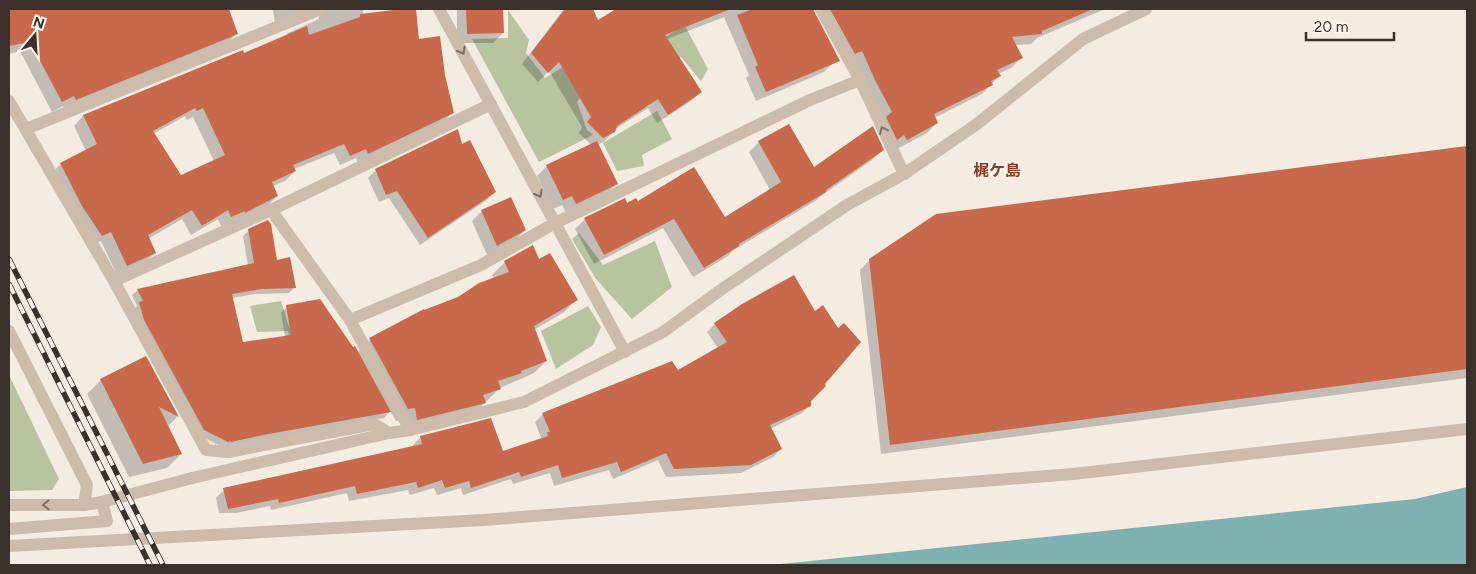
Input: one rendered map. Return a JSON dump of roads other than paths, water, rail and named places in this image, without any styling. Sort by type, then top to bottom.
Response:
[{"type":"street","points":[[26,129],[321,9]]},
{"type":"street","points":[[439,9],[625,352]]},
{"type":"street","points":[[821,9],[860,80],[904,174]]},
{"type":"street","points":[[9,506],[84,505],[102,502],[192,478],[389,433],[410,430],[524,402],[663,332],[722,289],[847,205],[904,174],[977,124],[1082,39],[1146,9]]},
{"type":"street","points":[[350,320],[481,265],[555,223],[810,100],[860,80]]},
{"type":"street","points":[[9,101],[114,281],[206,450],[228,452],[374,424],[389,433]]},
{"type":"street","points":[[114,281],[270,210],[491,104]]},
{"type":"street","points":[[270,210],[350,320],[410,430]]},
{"type":"street","points":[[9,331],[86,485],[84,505]]},
{"type":"street","points":[[9,546],[483,520],[1073,474],[1467,428]]},
{"type":"street","points":[[9,529],[107,521],[102,502]]},
{"type":"water","points":[[1467,487],[1467,565],[771,565],[1415,499]]},
{"type":"railway","points":[[9,259],[163,565]]},
{"type":"railway","points":[[9,284],[150,565]]},
{"type":"district","name":"梶ケ島","points":[[997,170]]}]
